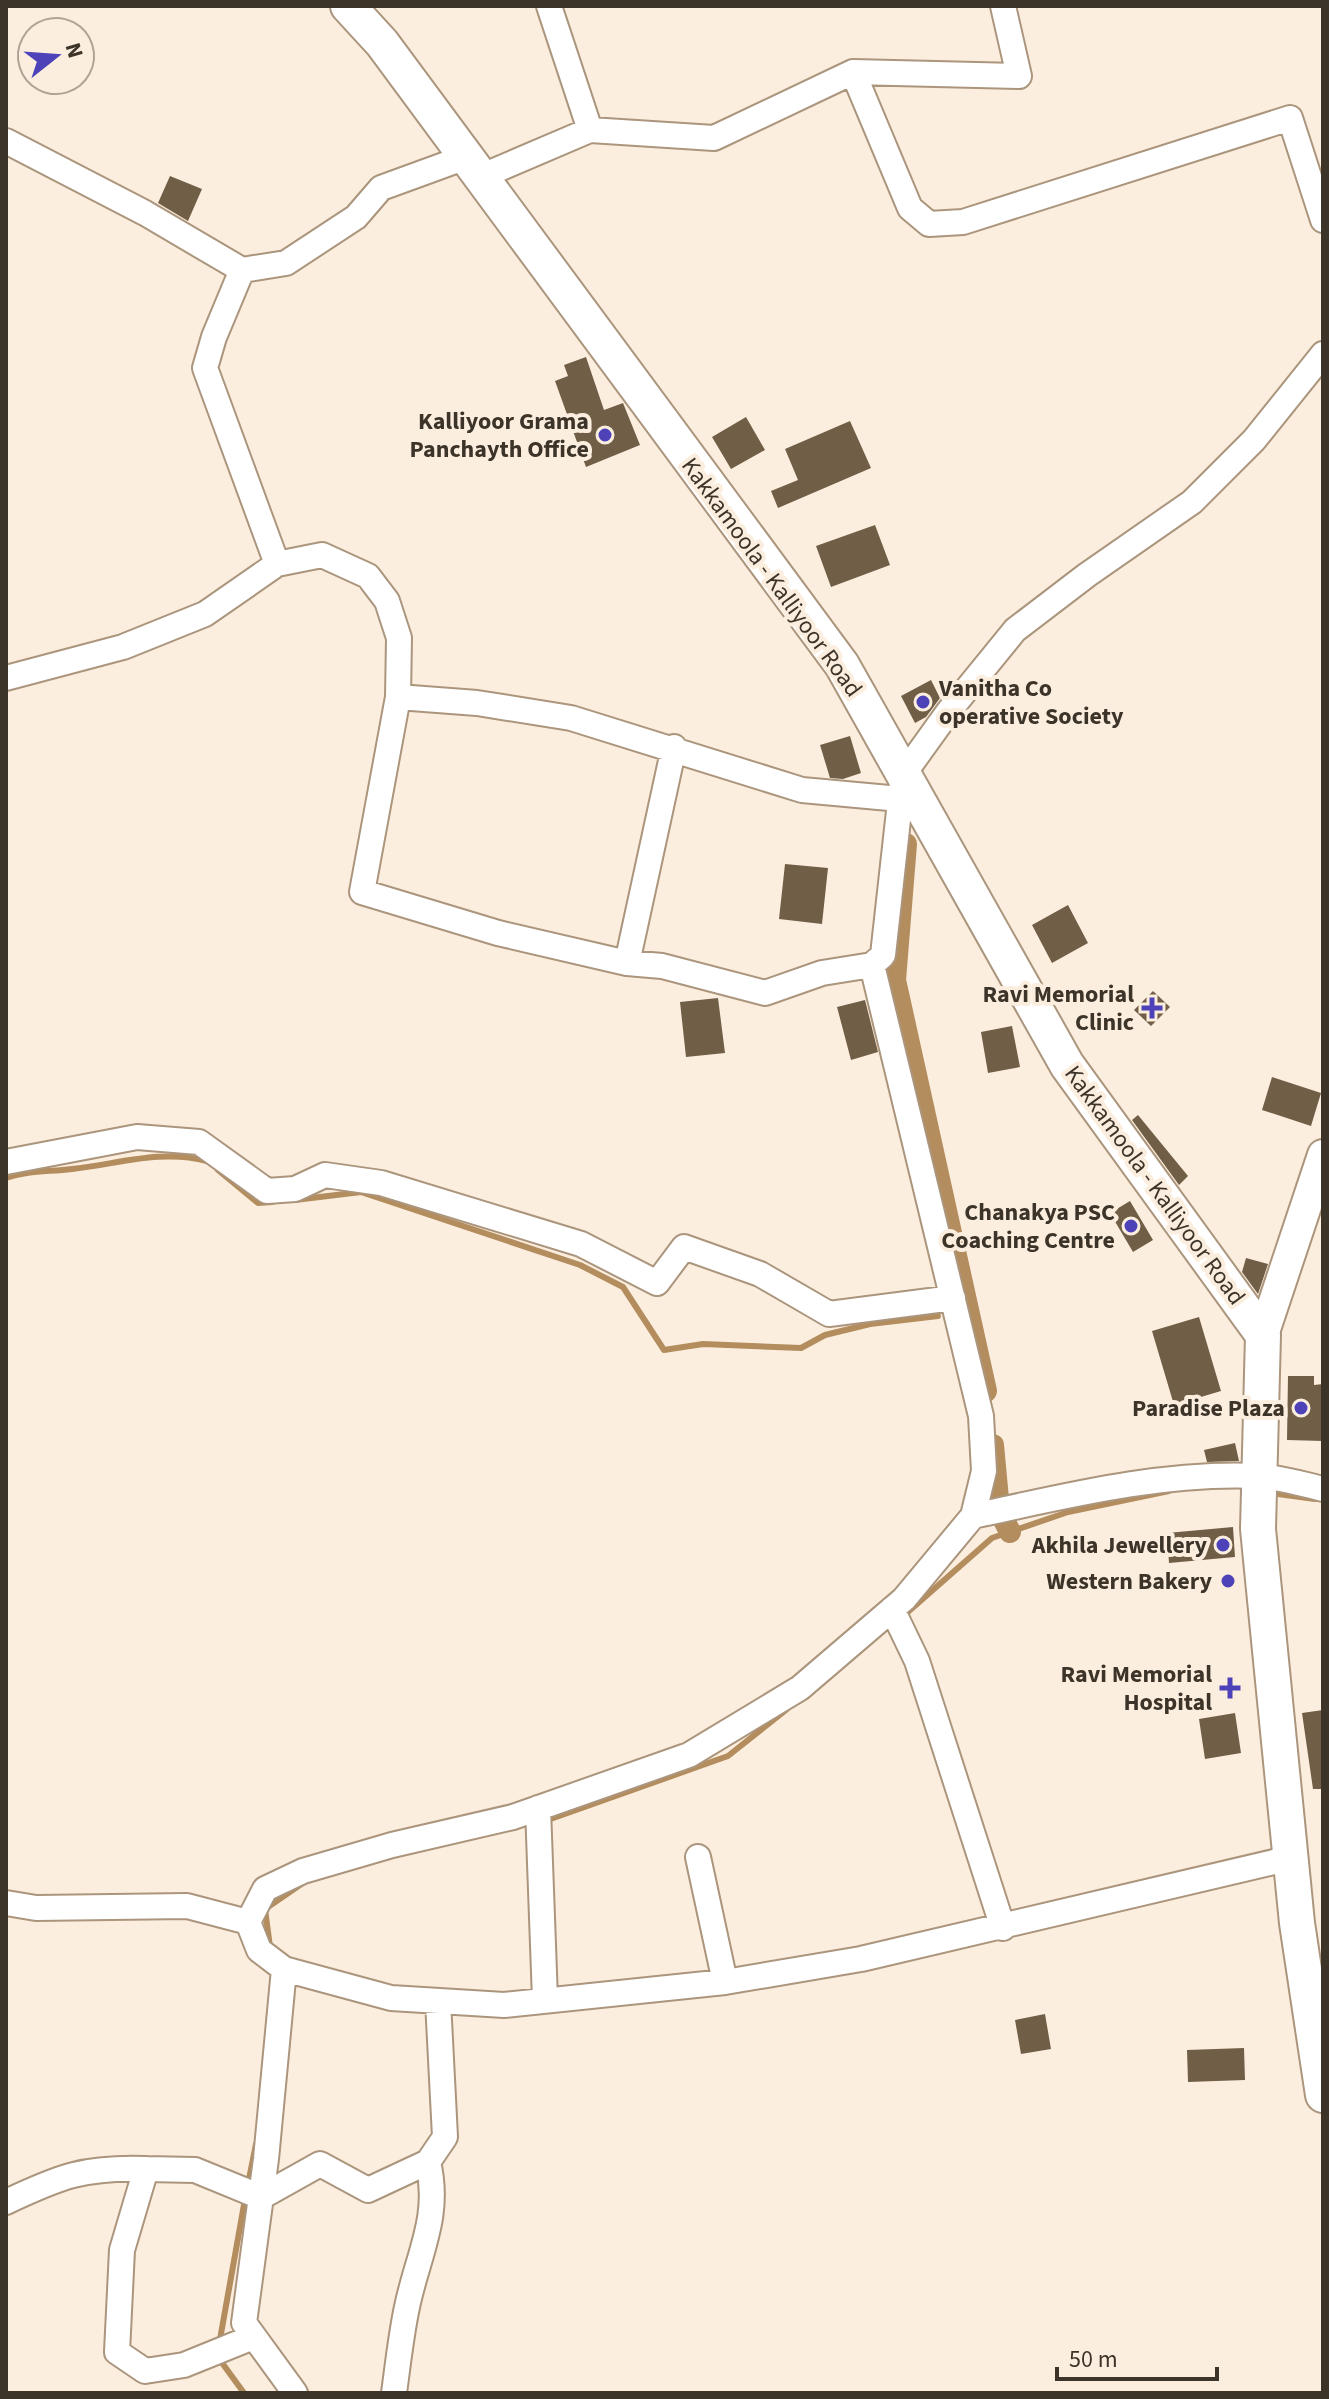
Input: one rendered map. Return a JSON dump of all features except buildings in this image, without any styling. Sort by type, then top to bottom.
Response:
[{"type":"main road","name":"Kakkamoola - Kalliyoor Road","points":[[348,6],[382,43],[842,665],[901,787],[1067,1065],[1263,1335]]},
{"type":"main road","points":[[1263,1335],[1258,1529],[1291,1858],[1323,2095]]},
{"type":"street","points":[[549,6],[590,130]]},
{"type":"street","points":[[6,141],[145,213],[242,270],[286,263],[356,217],[381,188],[473,167],[590,130],[714,138],[853,72],[1019,76],[1003,6]]},
{"type":"street","points":[[853,72],[910,208],[929,224],[963,222],[1290,118],[1323,220]]},
{"type":"street","points":[[242,270],[214,337],[205,368],[277,564]]},
{"type":"street","points":[[6,678],[123,647],[205,614],[277,564],[322,555],[368,576],[387,601],[399,638],[398,697],[362,892],[498,933],[627,963],[662,966],[765,993],[822,973],[872,965],[883,955],[901,787],[949,711],[1015,630],[1192,502],[1254,440],[1323,354]]},
{"type":"street","points":[[398,697],[477,703],[571,718],[674,747],[802,790],[901,787]]},
{"type":"street","points":[[627,963],[674,747]]},
{"type":"street","points":[[872,965],[981,1416],[984,1471],[973,1516],[893,1610],[800,1688],[689,1755],[538,1809],[303,1871],[265,1889],[248,1922],[259,1950],[284,1969],[391,1998],[504,2005],[725,1982],[861,1959],[1291,1858]]},
{"type":"street","points":[[6,1162],[137,1137],[199,1142],[267,1191],[295,1189],[325,1175],[381,1183],[581,1244],[657,1283],[684,1247],[760,1274],[829,1314],[953,1298]]},
{"type":"street","points":[[1263,1335],[1317,1190],[1323,1155]]},
{"type":"street","points":[[973,1516],[1110,1486],[1259,1476],[1323,1489]]},
{"type":"street","points":[[893,1610],[917,1661],[1003,1928]]},
{"type":"street","points":[[538,1809],[545,2000]]},
{"type":"street","points":[[698,1857],[725,1982]]},
{"type":"street","points":[[6,1903],[36,1908],[187,1906],[248,1922]]},
{"type":"street","points":[[284,1969],[244,2323],[295,2393]]},
{"type":"street","points":[[260,2197],[320,2164],[368,2190],[428,2162],[445,2137],[438,2001]]},
{"type":"street","points":[[394,2393],[407,2306],[432,2220],[434,2190],[428,2162]]},
{"type":"street","points":[[6,2202],[62,2175],[112,2168],[195,2170],[260,2197]]},
{"type":"street","points":[[146,2169],[122,2250],[117,2352],[145,2371],[184,2365],[253,2337]]},
{"type":"waterway","points":[[906,844],[895,980],[986,1391]]},
{"type":"waterway","points":[[6,1178],[31,1172],[156,1157],[207,1161]]},
{"type":"waterway","points":[[218,1170],[258,1203],[272,1202]]},
{"type":"waterway","points":[[295,1200],[361,1192],[580,1265],[623,1287],[664,1350],[703,1344],[801,1348],[825,1335],[870,1324],[938,1316]]},
{"type":"waterway","points":[[993,1445],[998,1499]]},
{"type":"waterway","points":[[901,1618],[992,1538],[1068,1512],[1169,1491]]},
{"type":"waterway","points":[[1278,1494],[1315,1499]]},
{"type":"waterway","points":[[1004,1520],[1010,1532]]},
{"type":"waterway","points":[[545,1821],[728,1756],[786,1710]]},
{"type":"waterway","points":[[270,1947],[265,1909],[300,1885]]},
{"type":"waterway","points":[[248,2184],[256,2144]]},
{"type":"waterway","points":[[219,2345],[245,2199]]},
{"type":"waterway","points":[[217,2356],[244,2393]]},
{"type":"place","name":"Kalliyoor Grama Panchayth Office","points":[[605,435]]},
{"type":"place","name":"Vanitha Co operative Society","points":[[923,702]]},
{"type":"place","name":"Ravi Memorial Clinic","points":[[1152,1008]]},
{"type":"place","name":"Chanakya PSC Coaching Centre","points":[[1131,1226]]},
{"type":"place","name":"Paradise Plaza","points":[[1301,1408]]},
{"type":"place","name":"Akhila Jewellery","points":[[1223,1545]]},
{"type":"place","name":"Western Bakery","points":[[1228,1581]]},
{"type":"place","name":"Ravi Memorial Hospital","points":[[1230,1688]]}]
